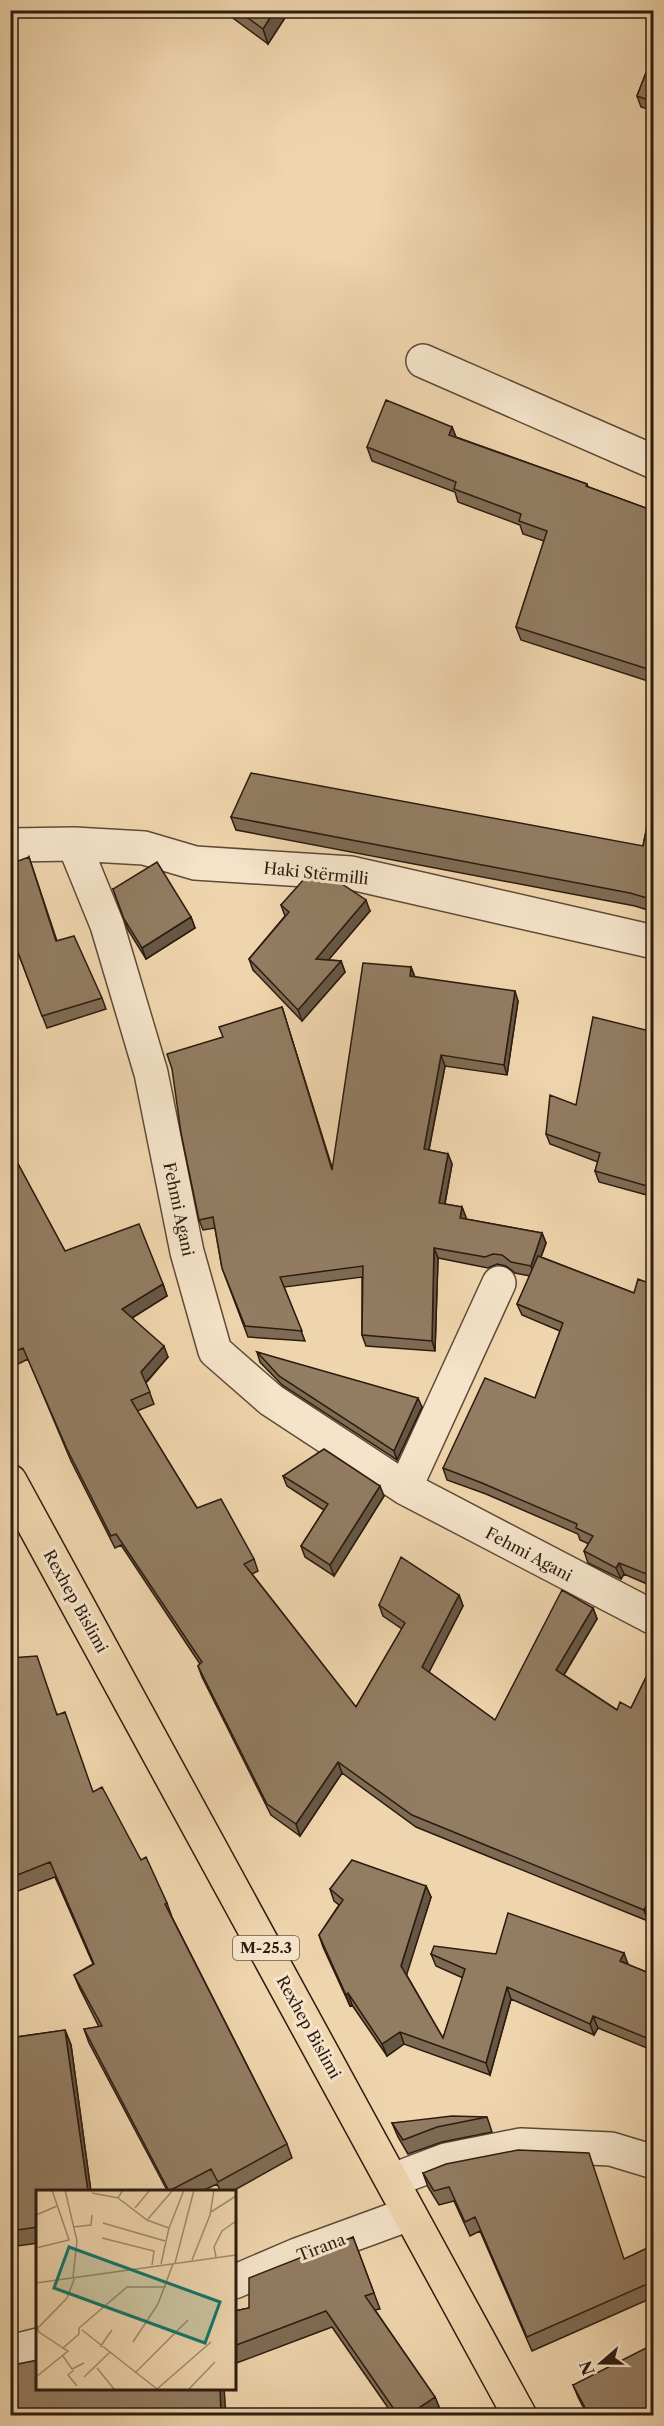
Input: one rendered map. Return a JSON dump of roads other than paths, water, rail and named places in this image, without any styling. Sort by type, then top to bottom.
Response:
[{"type":"main road","name":"Rexhep Bislimi","points":[[10,1481],[520,2415]]},
{"type":"street","points":[[423,361],[654,462]]},
{"type":"street","name":"Haki Stërmilli","points":[[10,845],[74,844],[144,848],[195,863],[351,873],[654,942]]},
{"type":"street","name":"Fehmi Agani","points":[[74,844],[107,925],[151,1073],[187,1252],[215,1351],[271,1400],[405,1488],[654,1618]]},
{"type":"street","points":[[405,1488],[499,1283]]},
{"type":"street","points":[[393,2180],[446,2160],[521,2145],[611,2149],[654,2162]]},
{"type":"street","name":"Tirana","points":[[236,2281],[297,2255],[409,2214]]},
{"type":"street","points":[[10,2352],[36,2345]]}]
